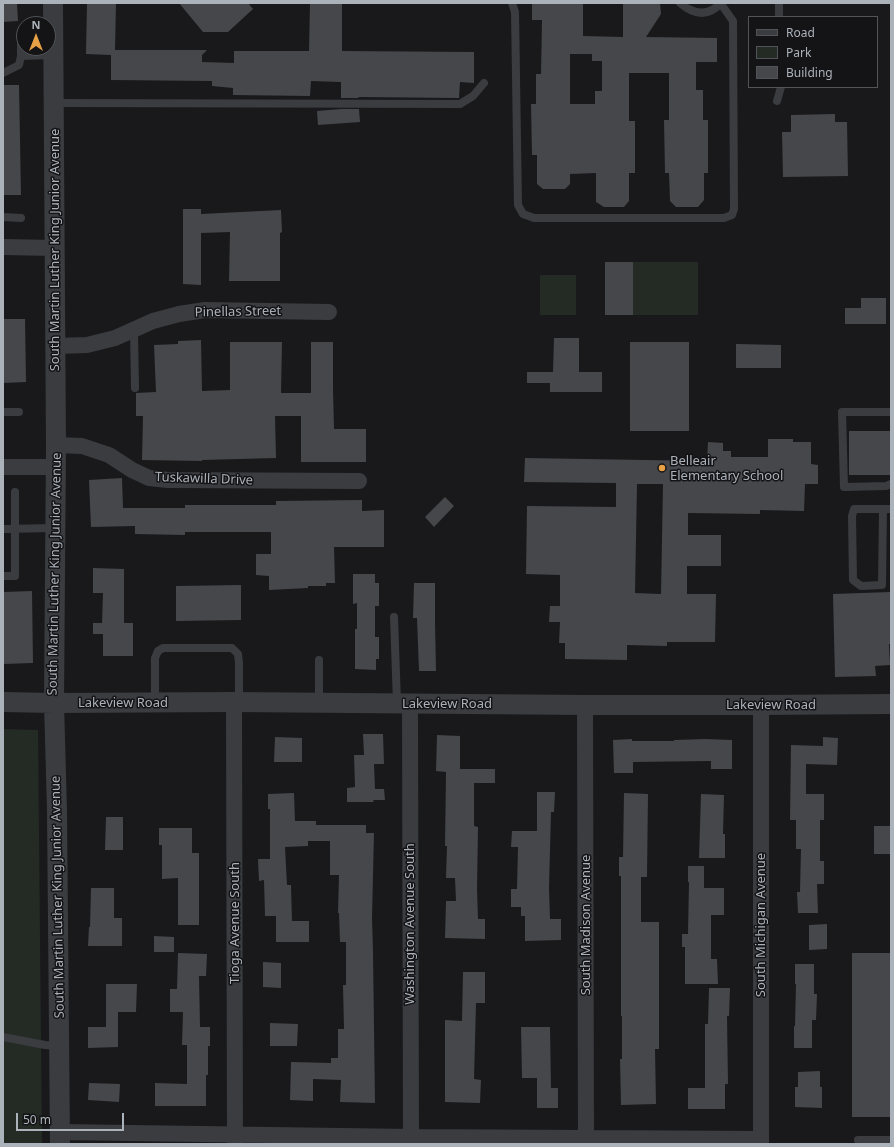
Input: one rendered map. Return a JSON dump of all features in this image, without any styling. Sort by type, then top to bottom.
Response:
[{"type":"street","name":"South Martin Luther King Junior Avenue","points":[[53,3],[53,16]]},
{"type":"street","name":"South Martin Luther King Junior Avenue","points":[[54,56],[56,346],[54,703],[57,811],[60,1138]]},
{"type":"street","points":[[3,247],[55,248]]},
{"type":"street","name":"Pinellas Street","points":[[56,346],[87,345],[114,338],[153,321],[179,314],[205,310],[329,312]]},
{"type":"street","name":"Tuskawilla Drive","points":[[56,445],[82,446],[109,455],[132,470],[149,478],[168,480],[359,482]]},
{"type":"street","points":[[3,467],[56,467]]},
{"type":"street","name":"Lakeview Road","points":[[3,702],[237,702],[761,706],[891,704]]},
{"type":"street","name":"Tioga Avenue South","points":[[235,1139],[237,702]]},
{"type":"street","name":"Washington Avenue South","points":[[403,704],[410,1140]]},
{"type":"street","name":"South Madison Avenue","points":[[585,705],[586,1141]]},
{"type":"street","name":"South Michigan Avenue","points":[[761,706],[761,1142]]},
{"type":"street","points":[[60,1138],[761,1142]]},
{"type":"lane","points":[[512,3],[515,12],[518,205],[523,214],[534,218],[724,218],[732,215],[734,208],[733,21],[721,3],[710,11],[698,13],[690,10],[680,3]]},
{"type":"lane","points":[[779,3],[779,16]]},
{"type":"lane","points":[[3,73],[19,66],[21,56]]},
{"type":"lane","points":[[54,103],[460,104],[474,96],[484,84]]},
{"type":"lane","points":[[777,101],[781,88]]},
{"type":"lane","points":[[3,218],[21,218]]},
{"type":"lane","points":[[134,330],[135,388]]},
{"type":"lane","points":[[3,412],[19,412]]},
{"type":"lane","points":[[891,412],[842,412],[844,487],[886,486],[891,484]]},
{"type":"lane","points":[[3,576],[15,576],[15,492]]},
{"type":"lane","points":[[854,509],[887,509],[882,585],[861,586],[853,580],[852,516],[854,509]]},
{"type":"lane","points":[[3,529],[56,528]]},
{"type":"lane","points":[[394,617],[403,704]]},
{"type":"lane","points":[[155,703],[155,658],[158,651],[163,648],[232,648],[238,654],[239,663],[237,702]]},
{"type":"lane","points":[[319,660],[319,703]]},
{"type":"lane","points":[[3,1036],[45,1045],[59,1046]]},
{"type":"lane","points":[[858,1140],[888,1141]]},
{"type":"green space","points":[[633,262],[698,262],[698,315],[633,315]]},
{"type":"green space","points":[[540,275],[576,275],[576,315],[540,315]]},
{"type":"green space","points":[[3,729],[38,730],[42,1144],[3,1144]]},
{"type":"building","points":[[3,3],[17,3],[18,16],[16,16],[16,21],[3,22]]},
{"type":"building","points":[[87,3],[116,3],[115,50],[207,50],[202,55],[202,62],[234,63],[234,51],[309,51],[310,3],[342,3],[342,51],[474,52],[474,83],[460,82],[459,98],[341,98],[341,82],[311,81],[310,96],[233,95],[233,88],[212,86],[212,81],[111,80],[111,55],[86,54]]},
{"type":"building","points":[[179,3],[248,3],[253,9],[228,32],[203,32]]},
{"type":"building","points":[[532,3],[583,3],[583,36],[623,37],[623,3],[660,3],[661,14],[646,37],[717,38],[717,62],[696,62],[696,90],[703,90],[703,120],[708,120],[708,173],[704,173],[704,200],[698,207],[676,207],[670,201],[669,173],[665,173],[664,120],[669,120],[669,73],[629,73],[629,121],[635,121],[635,173],[629,173],[629,201],[624,207],[604,207],[596,202],[596,173],[570,174],[570,184],[565,189],[543,189],[537,184],[537,155],[532,155],[531,104],[536,104],[536,74],[541,74],[542,20],[532,20]],"holes":[[[570,54],[592,54],[592,61],[602,61],[602,91],[595,91],[595,104],[570,104]]]},
{"type":"building","points":[[3,85],[19,85],[21,195],[3,195]]},
{"type":"building","points":[[359,109],[360,122],[318,125],[317,111]]},
{"type":"building","points":[[835,114],[835,122],[847,122],[848,176],[783,177],[782,132],[791,132],[791,115]]},
{"type":"building","points":[[183,209],[201,209],[201,214],[281,210],[282,232],[280,233],[280,281],[229,281],[230,232],[201,233],[201,285],[183,284]]},
{"type":"building","points":[[605,262],[633,262],[633,315],[605,315]]},
{"type":"building","points":[[861,298],[886,298],[886,324],[845,324],[845,308],[861,308]]},
{"type":"building","points":[[3,319],[25,319],[26,382],[3,383]]},
{"type":"building","points":[[554,338],[579,338],[579,372],[602,372],[602,392],[550,392],[550,383],[527,383],[527,372],[553,372]]},
{"type":"building","points":[[201,340],[202,391],[230,390],[230,342],[282,342],[281,393],[311,393],[311,342],[333,342],[334,429],[366,429],[366,462],[301,462],[301,416],[275,416],[276,458],[202,461],[142,460],[143,416],[136,416],[136,393],[156,392],[154,345],[178,344],[178,341]]},
{"type":"building","points":[[630,342],[689,342],[689,431],[630,431]]},
{"type":"building","points":[[736,344],[781,345],[781,368],[736,368]]},
{"type":"building","points":[[849,431],[891,431],[891,475],[849,475]]},
{"type":"building","points":[[768,439],[793,439],[793,442],[811,442],[811,464],[818,465],[818,484],[805,484],[804,511],[760,510],[760,514],[688,513],[688,535],[721,535],[721,566],[687,566],[687,594],[716,594],[715,642],[667,642],[667,646],[627,645],[627,660],[565,659],[565,643],[559,643],[560,622],[549,622],[550,606],[560,606],[560,575],[526,574],[527,506],[616,507],[616,483],[524,482],[525,458],[707,461],[708,442],[723,443],[723,451],[731,451],[731,457],[768,457]],"holes":[[[637,484],[663,484],[661,594],[635,593]]]},
{"type":"building","points":[[122,478],[123,508],[185,508],[185,505],[276,505],[276,501],[362,500],[362,511],[384,510],[384,547],[334,547],[335,583],[326,583],[326,586],[308,586],[308,588],[269,590],[269,576],[256,575],[256,554],[271,554],[271,532],[185,532],[185,535],[135,534],[135,526],[91,527],[89,480]]},
{"type":"building","points":[[445,497],[454,506],[434,527],[425,517]]},
{"type":"building","points":[[93,568],[124,569],[124,623],[133,623],[133,656],[103,656],[103,634],[93,634],[93,623],[102,623],[103,593],[93,593]]},
{"type":"building","points":[[353,574],[375,574],[375,583],[379,583],[379,606],[375,606],[375,637],[379,637],[379,659],[376,659],[376,670],[355,669],[355,629],[357,629],[357,603],[353,604]]},
{"type":"building","points":[[414,583],[435,583],[436,671],[419,671],[417,618],[413,618]]},
{"type":"building","points":[[241,585],[241,620],[176,621],[176,586]]},
{"type":"building","points":[[32,591],[33,663],[3,664],[3,592]]},
{"type":"building","points":[[891,592],[891,644],[889,644],[890,665],[875,666],[876,676],[835,677],[833,594]]},
{"type":"building","points":[[363,734],[383,734],[384,764],[374,764],[375,789],[384,789],[385,800],[373,800],[374,802],[347,802],[347,788],[355,787],[354,755],[364,755]]},
{"type":"building","points":[[437,735],[460,736],[460,769],[495,769],[495,783],[474,783],[474,826],[478,827],[478,919],[485,919],[485,939],[445,938],[446,901],[456,901],[455,878],[446,878],[446,772],[436,771]]},
{"type":"building","points":[[275,737],[302,738],[302,762],[274,762]]},
{"type":"building","points":[[823,737],[838,738],[837,765],[806,764],[806,794],[824,794],[824,820],[820,820],[820,861],[824,861],[824,884],[817,884],[818,913],[798,913],[797,892],[800,892],[801,849],[796,849],[796,820],[790,820],[791,745],[823,746]]},
{"type":"building","points":[[632,739],[632,741],[705,739],[732,740],[732,769],[711,769],[711,761],[633,762],[633,773],[614,773],[613,740]]},
{"type":"building","points":[[537,792],[555,792],[554,812],[551,812],[549,888],[550,919],[561,919],[561,940],[525,941],[525,916],[521,916],[521,907],[511,907],[511,889],[517,889],[518,847],[511,847],[512,831],[537,831]]},
{"type":"building","points":[[294,793],[295,821],[316,821],[316,825],[366,825],[366,833],[374,833],[372,918],[375,1103],[340,1102],[341,1080],[313,1079],[313,1101],[290,1100],[291,1062],[331,1063],[331,1058],[338,1058],[338,1029],[344,1029],[343,985],[346,985],[346,942],[340,942],[338,913],[339,875],[330,875],[330,841],[308,841],[308,846],[285,847],[287,885],[291,885],[292,921],[309,921],[309,942],[276,942],[276,916],[265,916],[264,880],[259,881],[258,859],[270,859],[270,809],[268,809],[268,794]]},
{"type":"building","points":[[624,793],[648,794],[647,877],[641,877],[641,922],[659,922],[659,1049],[655,1049],[656,1104],[621,1105],[621,876],[619,876],[619,857],[623,857]]},
{"type":"building","points":[[701,794],[724,795],[723,834],[725,834],[725,858],[699,858]]},
{"type":"building","points":[[106,817],[123,817],[123,850],[105,850]]},
{"type":"building","points":[[874,826],[891,826],[891,854],[874,854]]},
{"type":"building","points":[[159,828],[192,828],[192,853],[199,853],[199,925],[178,925],[178,878],[162,879],[162,845],[159,845]]},
{"type":"building","points":[[688,866],[704,866],[704,888],[724,888],[724,915],[711,915],[711,959],[717,959],[718,984],[685,984],[685,947],[682,947],[682,934],[688,934]]},
{"type":"building","points":[[91,888],[114,888],[114,918],[122,918],[122,946],[88,946]]},
{"type":"building","points":[[827,924],[827,949],[809,950],[809,925]]},
{"type":"building","points":[[154,936],[174,937],[174,952],[154,952]]},
{"type":"building","points":[[178,953],[207,954],[206,976],[199,976],[200,1027],[210,1027],[210,1046],[208,1046],[208,1075],[206,1075],[206,1106],[155,1106],[155,1083],[187,1084],[187,1045],[182,1045],[183,1012],[170,1012],[170,989],[177,989]]},
{"type":"building","points":[[852,953],[891,953],[891,1117],[852,1117]]},
{"type":"building","points":[[263,962],[281,963],[281,988],[263,987]]},
{"type":"building","points":[[795,964],[814,964],[814,994],[817,994],[816,1020],[812,1020],[812,1048],[794,1048],[796,984]]},
{"type":"building","points":[[463,972],[485,972],[485,1003],[476,1003],[474,1079],[481,1080],[480,1103],[445,1102],[445,1020],[462,1021]]},
{"type":"building","points":[[106,984],[137,984],[136,1012],[118,1012],[118,1047],[88,1048],[88,1027],[106,1027]]},
{"type":"building","points":[[709,988],[730,988],[729,1016],[727,1016],[728,1084],[725,1084],[725,1109],[688,1109],[688,1088],[705,1088],[705,1024],[708,1024]]},
{"type":"building","points":[[270,1023],[298,1024],[297,1046],[270,1046]]},
{"type":"building","points":[[521,1027],[550,1027],[551,1088],[558,1088],[558,1108],[537,1108],[537,1078],[522,1078]]},
{"type":"building","points":[[820,1071],[822,1108],[795,1107],[795,1087],[798,1087],[798,1072]]},
{"type":"building","points":[[89,1083],[120,1084],[119,1102],[88,1100]]},
{"type":"place","name":"Belleair Elementary School","points":[[662,468]]}]
